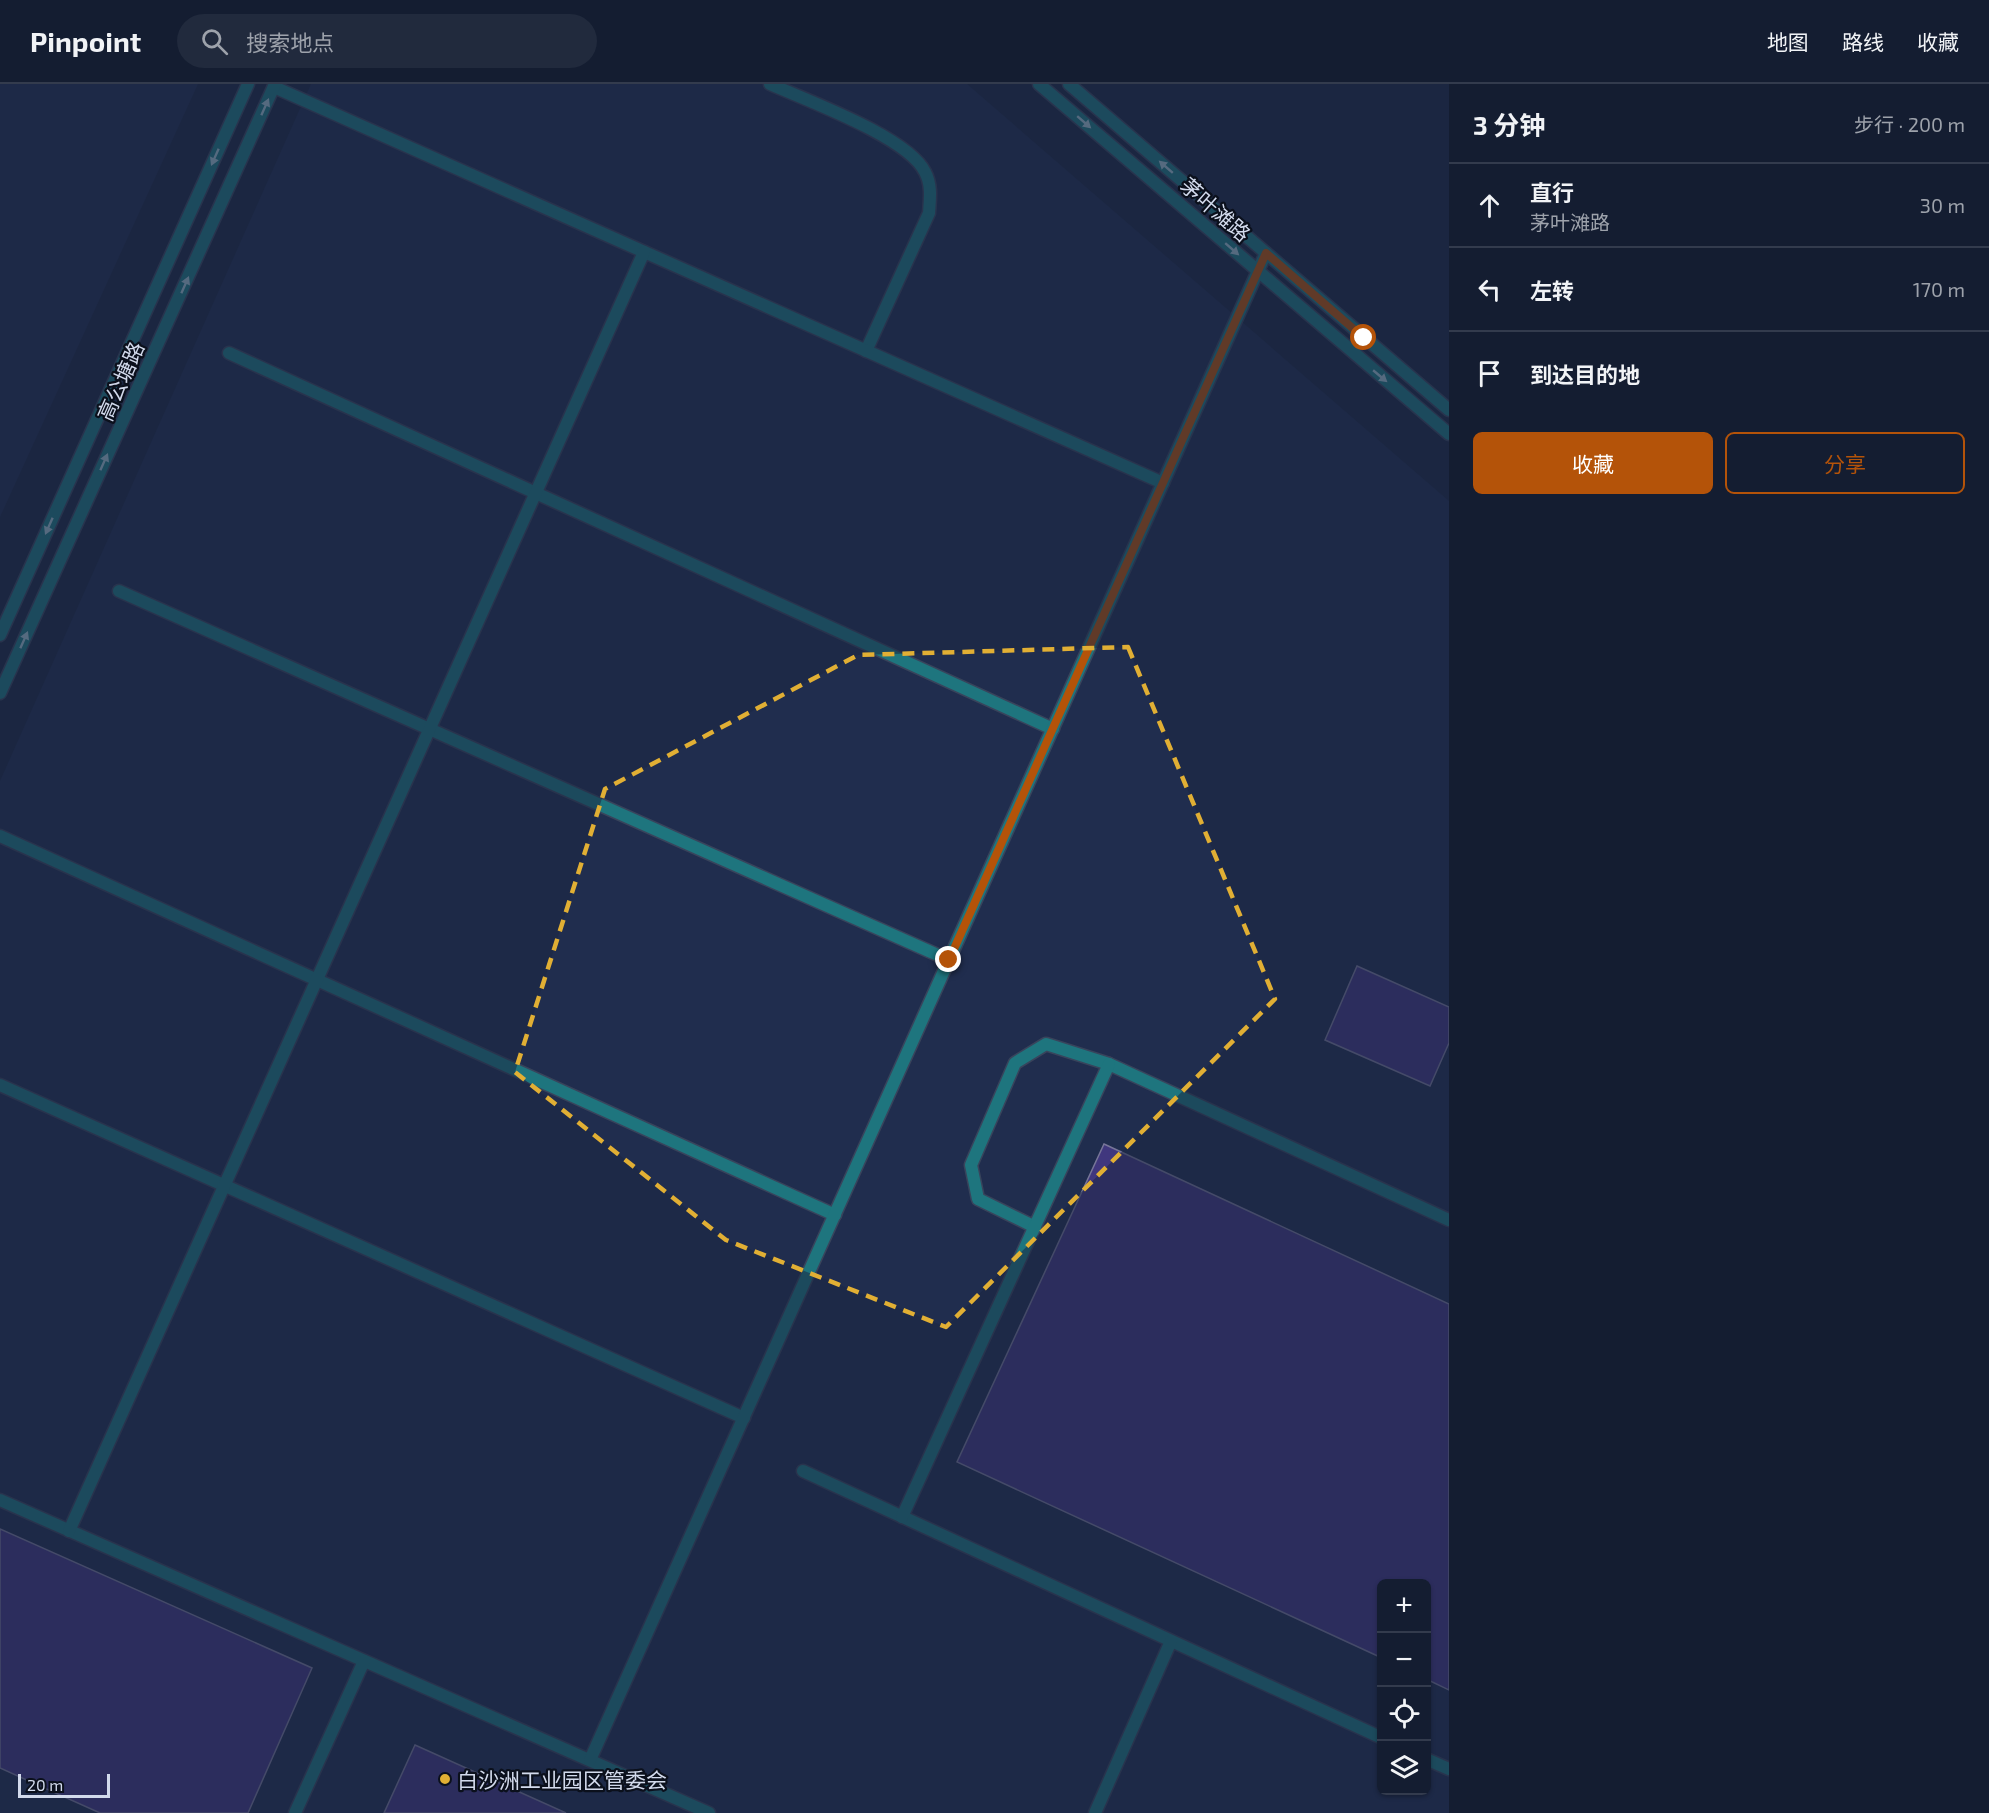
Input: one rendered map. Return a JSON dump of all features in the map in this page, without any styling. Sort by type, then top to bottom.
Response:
[{"type":"street","points":[[0,635],[248,84]]},
{"type":"street","points":[[770,84],[887,138],[909,152],[925,172],[931,192],[928,213],[866,351]]},
{"type":"street","name":"茅叶滩路","points":[[1039,84],[1449,434]]},
{"type":"street","name":"茅叶滩路","points":[[1070,84],[1449,410]]},
{"type":"street","points":[[274,86],[1163,483]]},
{"type":"street","name":"高公塘路","points":[[0,693],[274,86]]},
{"type":"street","points":[[69,1530],[644,252]]},
{"type":"street","points":[[590,1760],[1266,253]]},
{"type":"street","points":[[229,352],[1053,729]]},
{"type":"street","points":[[119,591],[949,960]]},
{"type":"street","points":[[0,836],[835,1215]]},
{"type":"street","points":[[1035,1227],[978,1199],[971,1165],[1015,1063],[1046,1044],[1109,1064],[1449,1220]]},
{"type":"street","points":[[902,1517],[1109,1064]]},
{"type":"street","points":[[0,1085],[744,1418]]},
{"type":"street","points":[[803,1471],[1377,1736]]},
{"type":"street","points":[[0,1500],[709,1813]]},
{"type":"street","points":[[1095,1813],[1171,1641]]},
{"type":"street","points":[[296,1813],[364,1661]]},
{"type":"street","points":[[1431,1761],[1449,1769]]},
{"type":"highlighted area","points":[[1128,647],[1275,999],[946,1327],[726,1240],[515,1072],[605,789],[858,655]]},
{"type":"shaded area","points":[[0,84],[198,84],[0,517]]},
{"type":"shaded area","points":[[311,84],[967,84],[1449,501],[1449,1813],[0,1813],[0,781]]},
{"type":"building","points":[[1357,966],[1449,1007],[1449,1043],[1430,1086],[1325,1040]]},
{"type":"building","points":[[1104,1144],[1449,1304],[1449,1690],[1431,1681],[1431,1579],[1377,1579],[1377,1656],[957,1462]]},
{"type":"building","points":[[0,1529],[312,1668],[248,1813],[100,1813],[0,1768]]},
{"type":"building","name":"白沙洲工业园区管委会","points":[[415,1745],[566,1813],[384,1813]]},
{"type":"place","name":"白沙洲工业园区管委会","points":[[445,1779]]},
{"type":"route","points":[[949,960],[1266,253],[1364,338]]}]
